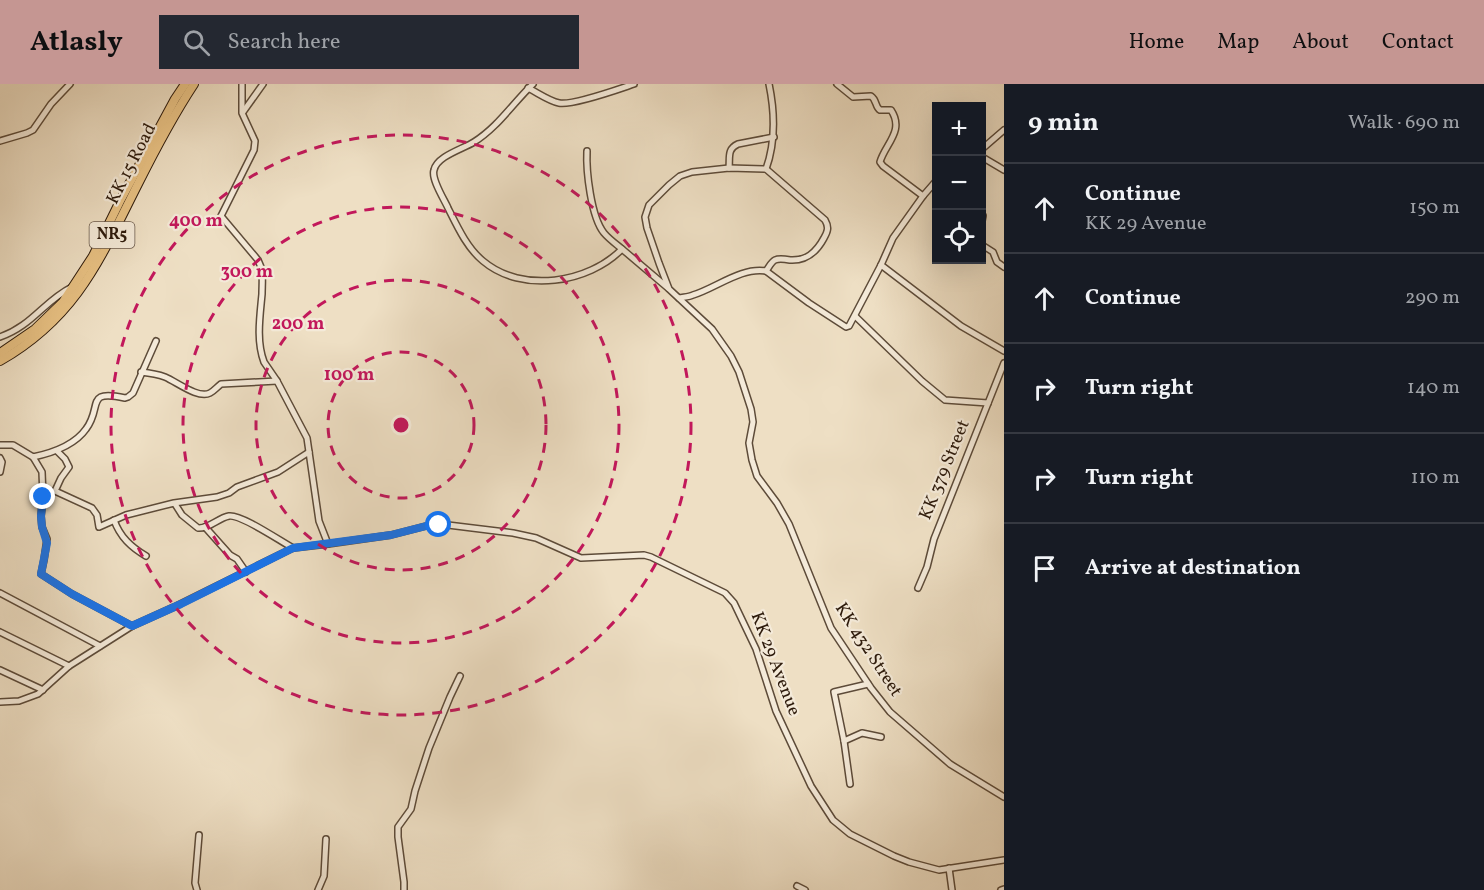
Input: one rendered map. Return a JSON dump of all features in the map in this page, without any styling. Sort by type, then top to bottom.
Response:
[{"type":"highway","name":"KK 15 Road","points":[[0,353],[35,330],[63,302],[93,256],[185,84]]},
{"type":"highway","name":"KK 15 Road","points":[[0,361],[16,352],[48,327],[80,292],[104,251],[155,150],[194,84]]},
{"type":"street","points":[[0,141],[33,130],[51,104],[70,84]]},
{"type":"street","points":[[242,84],[242,113],[255,145],[221,216],[262,267],[261,350],[264,362],[308,438],[319,521],[328,544]]},
{"type":"street","points":[[242,113],[263,84]]},
{"type":"street","points":[[622,249],[602,265],[572,276],[538,281],[503,273],[483,261],[469,246],[434,179],[434,170],[446,157],[488,133],[531,86],[552,101],[565,104],[634,84]]},
{"type":"street","points":[[766,169],[774,137],[769,84]]},
{"type":"street","points":[[837,84],[853,97],[871,96],[880,110],[891,110],[895,118],[894,133],[880,162],[923,196]]},
{"type":"street","points":[[986,145],[1004,130]]},
{"type":"street","points":[[729,168],[730,150],[734,146],[774,137]]},
{"type":"street","points":[[587,151],[590,187],[598,220],[604,233],[679,298],[694,295],[745,273],[760,270],[846,327],[855,316],[893,238],[932,186]]},
{"type":"street","points":[[986,160],[1004,170]]},
{"type":"street","points":[[669,289],[647,228],[646,211],[658,194],[680,176],[692,172],[729,168],[766,169],[828,225],[828,232],[820,247],[813,253],[801,260],[777,259],[772,262],[766,272]]},
{"type":"street","points":[[986,248],[993,252],[997,262],[1004,267]]},
{"type":"street","points":[[881,265],[961,326],[1004,351]]},
{"type":"street","points":[[0,337],[18,330],[58,295],[73,286]]},
{"type":"street","name":"KK 432 Street","points":[[679,298],[712,329],[739,372],[751,409],[753,422],[749,443],[757,476],[789,524],[831,628],[868,684],[890,712],[950,764],[1004,797]]},
{"type":"street","points":[[855,316],[922,381],[945,399],[988,403]]},
{"type":"street","points":[[33,457],[57,451],[75,440],[90,423],[99,398],[109,395],[128,397],[133,393],[156,341]]},
{"type":"street","name":"KK 379 Street","points":[[918,588],[927,567],[934,539],[1004,363]]},
{"type":"street","points":[[141,372],[165,377],[194,393],[205,394],[221,384],[277,381]]},
{"type":"street","points":[[0,445],[13,445],[33,457],[42,472],[41,516],[47,543],[41,574],[72,594],[132,626]]},
{"type":"street","points":[[57,451],[69,468],[55,490],[92,508],[97,515],[99,527],[126,515],[229,493],[237,487],[278,472],[309,452]]},
{"type":"street","points":[[0,458],[2,462],[0,472]]},
{"type":"street","points":[[176,504],[182,515],[198,528],[228,516],[240,517],[293,548]]},
{"type":"street","points":[[114,520],[124,538],[146,556]]},
{"type":"street","name":"KK 29 Avenue","points":[[293,548],[391,535],[430,525],[448,525],[536,537],[581,558],[644,555],[651,557],[725,593],[734,603],[756,649],[776,711],[811,786],[832,820],[850,834],[909,862],[939,870],[1004,860]]},
{"type":"street","points":[[205,527],[237,559],[246,572]]},
{"type":"street","points":[[0,702],[30,698],[43,690],[69,666],[132,626],[293,548]]},
{"type":"street","points":[[0,593],[100,646]]},
{"type":"street","points":[[0,632],[69,666]]},
{"type":"street","points":[[0,670],[43,690]]},
{"type":"street","points":[[404,890],[398,827],[411,808],[429,748],[460,676]]},
{"type":"street","points":[[850,784],[834,692],[868,684]]},
{"type":"street","points":[[844,741],[862,733],[881,737]]},
{"type":"street","points":[[197,890],[195,883],[199,835]]},
{"type":"street","points":[[318,890],[324,878],[326,838]]},
{"type":"street","points":[[949,868],[952,890]]},
{"type":"street","points":[[797,886],[805,890]]},
{"type":"route","points":[[43,497],[41,516],[47,543],[41,574],[72,594],[132,626],[293,548],[391,535],[430,525],[439,525]]}]
